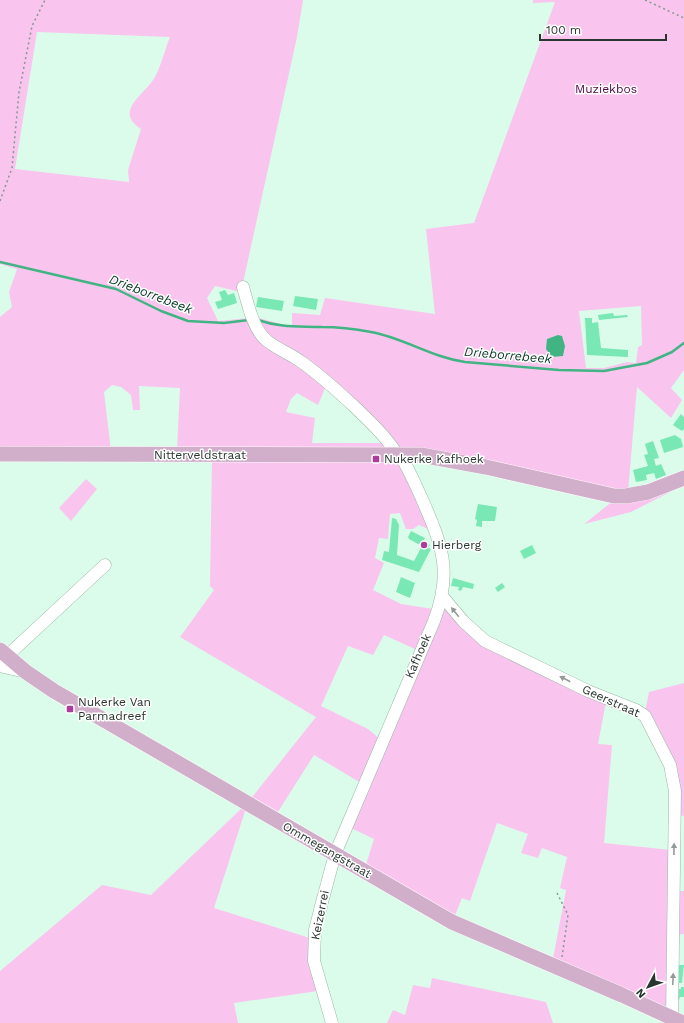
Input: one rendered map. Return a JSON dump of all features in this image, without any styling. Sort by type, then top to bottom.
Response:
[{"type":"main road","name":"Nitterveldstraat","points":[[0,454],[421,455],[614,496],[626,496],[648,492],[684,478]]},
{"type":"main road","name":"Ommegangstraat","points":[[2,657],[60,695],[452,922],[677,1020]]},
{"type":"street","name":"Kafhoek","points":[[243,287],[253,319],[264,338],[299,360],[321,377],[373,426],[398,455],[411,475],[436,532],[444,564],[442,596],[434,621],[335,854]]},
{"type":"street","points":[[2,657],[104,565]]},
{"type":"street","name":"Geerstraat","points":[[442,596],[463,621],[486,641],[588,691],[636,710],[645,716],[654,732],[670,765],[675,791],[677,1020]]},
{"type":"street","name":"Keizerrei","points":[[332,1023],[316,969],[314,944],[320,906],[335,854]]},
{"type":"path","points":[[0,201],[12,168],[19,92],[32,26],[45,0]]},
{"type":"path","points":[[645,0],[684,18]]},
{"type":"path","points":[[557,893],[568,915],[560,968]]},
{"type":"green space","points":[[0,0],[303,0],[297,37],[241,292],[215,286],[207,298],[218,321],[250,318],[326,386],[318,405],[297,393],[291,399],[286,412],[315,418],[312,443],[385,443],[391,450],[177,450],[180,388],[139,386],[140,410],[133,410],[131,395],[121,387],[112,385],[104,392],[111,451],[0,449],[0,317],[12,307],[9,292],[17,269],[0,264]],"holes":[[[37,32],[170,37],[156,75],[152,82],[134,102],[131,109],[130,115],[133,122],[141,129],[128,170],[129,182],[15,169]]]},
{"type":"green space","name":"Muziekbos","points":[[533,0],[684,0],[684,370],[671,388],[682,400],[671,418],[637,387],[628,492],[400,450],[273,341],[255,317],[292,327],[292,313],[320,315],[325,298],[435,314],[426,229],[474,223],[555,2],[533,3]],"holes":[[[641,306],[642,345],[638,347],[636,363],[627,362],[604,368],[586,368],[579,311]]]},
{"type":"green space","points":[[212,460],[395,460],[402,469],[430,530],[419,525],[413,529],[406,529],[400,513],[390,514],[388,539],[379,538],[375,558],[384,563],[373,590],[401,604],[433,609],[417,650],[384,635],[373,655],[348,646],[321,706],[368,729],[380,739],[361,783],[314,755],[276,815],[249,801],[316,717],[180,637],[214,590],[210,586]]},
{"type":"green space","points":[[86,479],[97,489],[71,521],[59,508]]},
{"type":"green space","points":[[684,485],[631,512],[584,524],[613,501]]},
{"type":"green space","points":[[442,608],[450,609],[464,624],[606,702],[598,744],[612,745],[604,843],[671,850],[669,1013],[552,964],[566,890],[560,888],[567,857],[542,848],[538,858],[521,853],[528,834],[497,823],[470,901],[462,898],[454,918],[365,868],[374,839],[351,828]]},
{"type":"green space","points":[[684,683],[684,816],[677,815],[678,783],[645,712],[649,692]]},
{"type":"green space","points":[[243,807],[246,808],[214,908],[310,938],[318,991],[234,1003],[238,1023],[0,1023],[0,971],[102,885],[151,895]]},
{"type":"green space","points":[[676,891],[684,891],[684,934],[676,935]]},
{"type":"green space","points":[[432,978],[546,1002],[553,1023],[387,1023],[393,1010],[405,1015],[413,985],[430,988]]},
{"type":"shaded area","points":[[558,335],[562,336],[565,346],[563,356],[552,357],[546,349],[547,339]]},
{"type":"building","points":[[225,290],[228,295],[234,293],[237,303],[218,309],[215,302],[222,300],[219,292]]},
{"type":"building","points":[[295,296],[318,299],[316,310],[293,306]]},
{"type":"building","points":[[258,297],[284,301],[282,311],[256,307]]},
{"type":"building","points":[[613,313],[614,316],[627,315],[628,317],[599,320],[598,315]]},
{"type":"building","points":[[585,318],[592,318],[592,323],[598,322],[601,348],[628,350],[628,357],[587,355]]},
{"type":"building","points":[[681,414],[684,417],[684,429],[682,431],[673,425]]},
{"type":"building","points":[[675,435],[681,439],[683,447],[664,453],[660,440]]},
{"type":"building","points":[[653,441],[659,458],[654,459],[656,466],[661,464],[666,475],[656,479],[654,473],[646,475],[647,480],[636,482],[633,470],[648,466],[644,455],[648,454],[645,444]]},
{"type":"building","points":[[478,504],[497,507],[495,521],[482,521],[482,527],[476,526],[477,520],[475,519]]},
{"type":"building","name":"Hierberg","points":[[392,518],[396,519],[399,525],[397,555],[414,561],[422,546],[409,539],[408,537],[411,531],[425,538],[424,540],[430,545],[428,548],[431,549],[419,572],[382,560],[384,551],[389,552]]},
{"type":"building","points":[[532,545],[536,553],[524,559],[520,551]]},
{"type":"building","points":[[401,577],[415,583],[410,598],[396,592]]},
{"type":"building","points":[[453,578],[474,584],[473,589],[463,587],[461,591],[458,590],[459,587],[451,586]]},
{"type":"building","points":[[502,583],[505,587],[498,592],[495,588]]},
{"type":"building","points":[[676,965],[684,965],[682,983],[674,983]]},
{"type":"building","points":[[681,987],[684,987],[684,997],[680,997],[679,1000],[674,1000],[675,989],[681,989]]},
{"type":"waterway","name":"Drieborrebeek","points":[[0,262],[116,289],[161,311],[188,321],[224,323],[249,320]]},
{"type":"waterway","name":"Drieborrebeek","points":[[258,320],[266,323],[282,325],[328,327],[371,332],[453,360],[465,362],[559,370],[604,371],[647,363],[672,352],[684,343]]},
{"type":"place","name":"Nukerke Kafhoek","points":[[376,459]]},
{"type":"place","name":"Hierberg","points":[[424,545]]},
{"type":"place","name":"Nukerke Van Parmadreef","points":[[70,709]]}]
